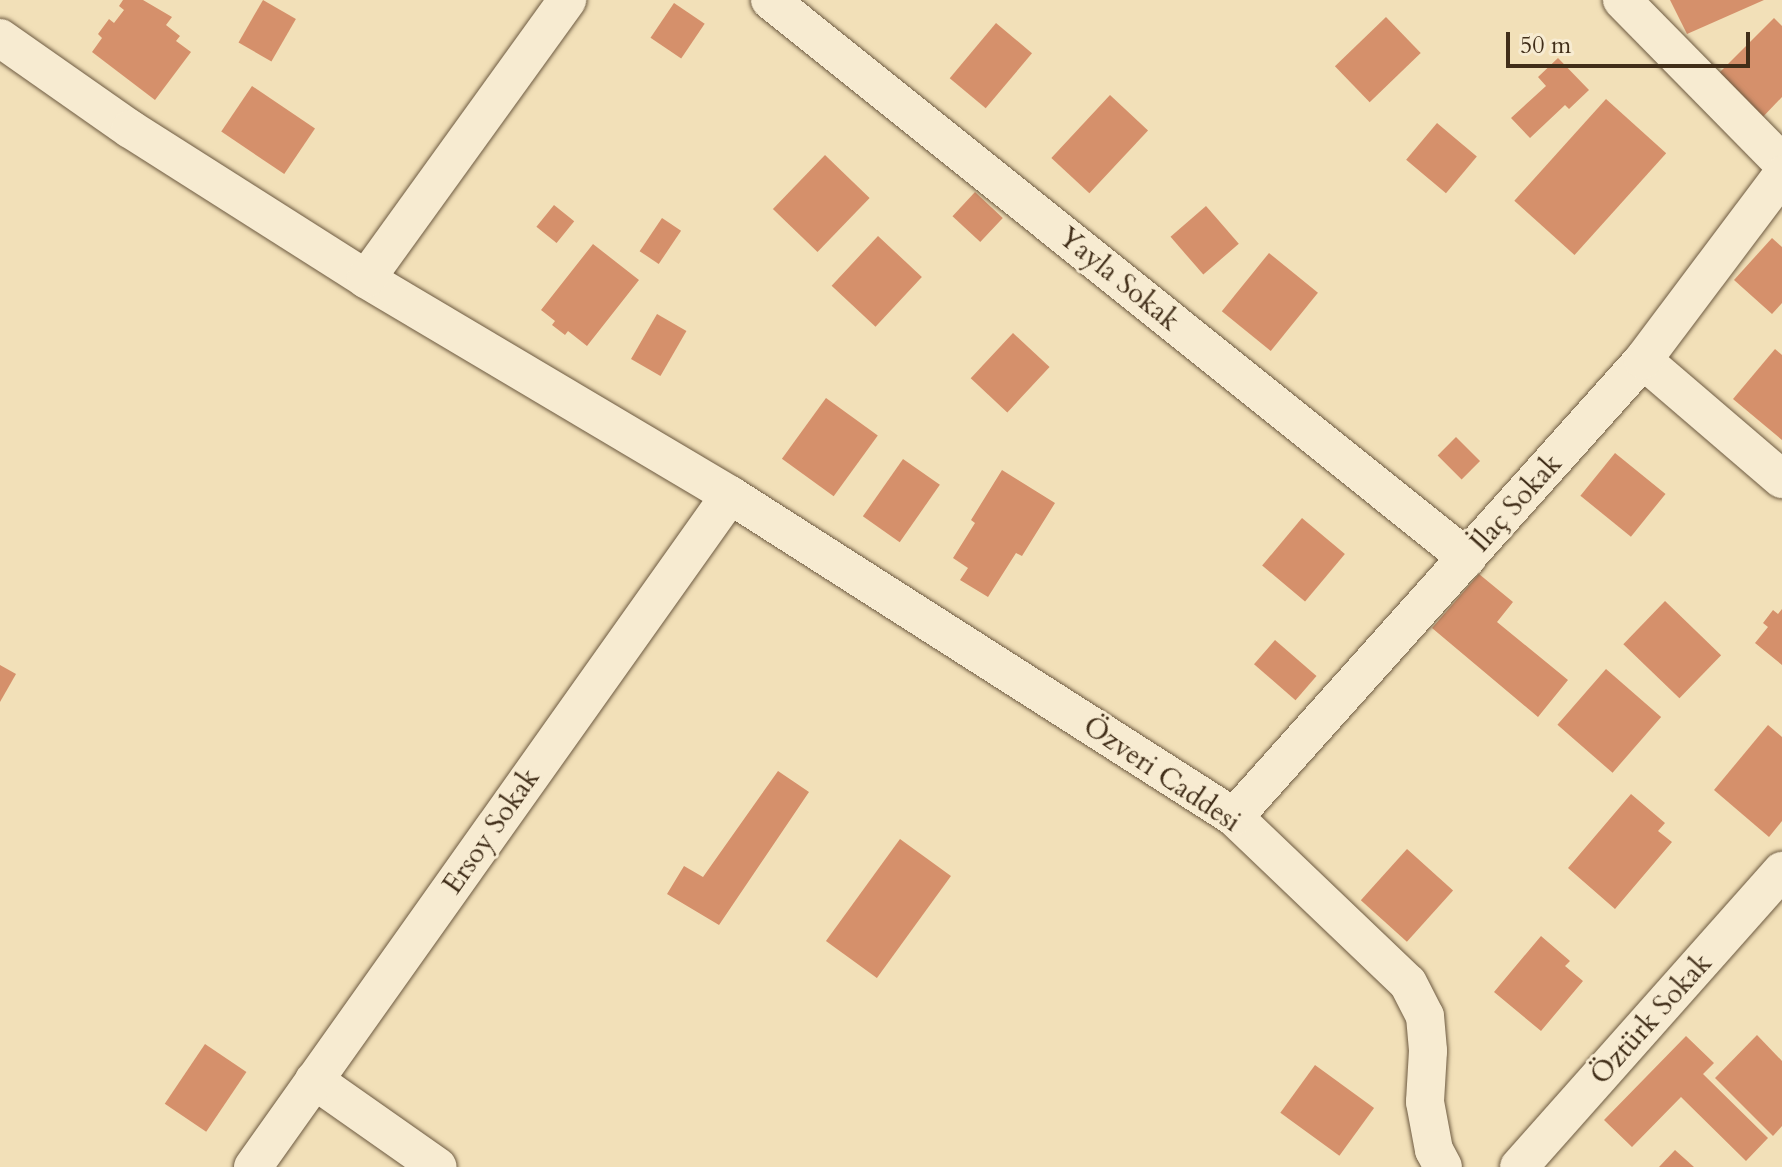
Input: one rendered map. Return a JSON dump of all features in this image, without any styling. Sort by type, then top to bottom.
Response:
[{"type":"street","points":[[366,279],[567,0]]},
{"type":"street","name":"Yayla Sokak","points":[[770,0],[1467,558]]},
{"type":"street","points":[[1622,0],[1782,163]]},
{"type":"street","name":"Özveri Caddesi","points":[[0,38],[130,129],[366,279],[730,495],[1234,817],[1408,983],[1425,1016],[1429,1161]]},
{"type":"street","name":"İlaç Sokak","points":[[1234,817],[1643,360],[1782,175]]},
{"type":"street","points":[[1643,360],[1782,479]]},
{"type":"street","name":"Ersoy Sokak","points":[[253,1167],[730,495]]},
{"type":"street","name":"Öztürk Sokak","points":[[1519,1167],[1782,871]]},
{"type":"street","points":[[314,1080],[438,1167]]},
{"type":"building","points":[[123,0],[143,0],[172,17],[166,25],[180,36],[176,41],[191,52],[155,100],[92,52],[102,38],[98,34],[109,19],[114,23],[124,10],[119,6]]},
{"type":"building","points":[[263,0],[296,19],[271,61],[238,42]]},
{"type":"building","points":[[1670,0],[1764,0],[1687,34]]},
{"type":"building","points":[[674,3],[705,24],[681,59],[651,38]]},
{"type":"building","points":[[1386,17],[1421,53],[1370,102],[1335,66]]},
{"type":"building","points":[[1774,18],[1782,26],[1782,97],[1758,122],[1714,78]]},
{"type":"building","points":[[996,23],[1032,53],[986,108],[950,78]]},
{"type":"building","points":[[1558,58],[1589,90],[1569,109],[1565,105],[1530,138],[1511,118],[1546,86],[1538,77]]},
{"type":"building","points":[[252,86],[315,128],[284,174],[221,132]]},
{"type":"building","points":[[1110,95],[1148,130],[1089,193],[1051,158]]},
{"type":"building","points":[[1606,99],[1666,153],[1575,255],[1514,201]]},
{"type":"building","points":[[1437,123],[1477,156],[1446,193],[1406,160]]},
{"type":"building","points":[[825,155],[870,198],[817,252],[773,209]]},
{"type":"building","points":[[975,192],[1003,218],[980,242],[952,216]]},
{"type":"building","points":[[554,205],[574,221],[557,243],[536,227]]},
{"type":"building","points":[[1206,206],[1239,244],[1203,275],[1171,237]]},
{"type":"building","points":[[662,218],[681,231],[659,264],[640,251]]},
{"type":"building","points":[[878,236],[922,277],[876,327],[832,286]]},
{"type":"building","points":[[1772,238],[1782,247],[1782,303],[1772,314],[1734,280]]},
{"type":"building","points":[[593,244],[639,280],[587,346],[568,331],[565,335],[552,325],[555,321],[541,310]]},
{"type":"building","points":[[1269,253],[1318,293],[1271,351],[1222,311]]},
{"type":"building","points":[[657,314],[686,331],[660,376],[631,359]]},
{"type":"building","points":[[1013,333],[1050,367],[1007,412],[971,378]]},
{"type":"building","points":[[1775,349],[1782,355],[1782,440],[1733,399]]},
{"type":"building","points":[[826,398],[878,436],[834,496],[782,459]]},
{"type":"building","points":[[1456,437],[1480,461],[1462,479],[1438,455]]},
{"type":"building","points":[[1615,453],[1666,494],[1631,537],[1580,496]]},
{"type":"building","points":[[903,459],[940,485],[900,542],[863,516]]},
{"type":"building","points":[[1002,470],[1055,503],[1022,556],[1016,553],[988,597],[960,580],[968,568],[953,558],[975,523],[971,520]]},
{"type":"building","points":[[1302,518],[1345,554],[1305,601],[1262,565]]},
{"type":"building","points":[[1479,574],[1513,602],[1497,622],[1568,680],[1538,717],[1432,628]]},
{"type":"building","points":[[1665,601],[1721,655],[1679,698],[1623,644]]},
{"type":"building","points":[[1782,609],[1782,665],[1755,643],[1768,627],[1763,623],[1773,610],[1778,614]]},
{"type":"building","points":[[1275,640],[1317,676],[1296,700],[1254,664]]},
{"type":"building","points":[[0,665],[16,674],[0,702]]},
{"type":"building","points":[[1606,669],[1661,717],[1613,773],[1557,725]]},
{"type":"building","points":[[1768,725],[1782,737],[1782,821],[1769,837],[1714,790]]},
{"type":"building","points":[[778,771],[809,792],[719,925],[667,894],[684,866],[703,877]]},
{"type":"building","points":[[1631,794],[1665,823],[1658,831],[1672,842],[1615,909],[1568,868]]},
{"type":"building","points":[[900,839],[951,876],[877,978],[826,941]]},
{"type":"building","points":[[1407,849],[1453,890],[1407,942],[1361,900]]},
{"type":"building","points":[[1541,936],[1570,961],[1565,966],[1583,981],[1541,1031],[1494,992]]},
{"type":"building","points":[[1757,1035],[1782,1061],[1782,1126],[1773,1136],[1715,1078]]},
{"type":"building","points":[[1686,1036],[1714,1063],[1703,1074],[1768,1138],[1746,1161],[1681,1097],[1632,1147],[1604,1120]]},
{"type":"building","points":[[205,1044],[246,1072],[206,1132],[165,1104]]},
{"type":"building","points":[[1315,1065],[1374,1108],[1339,1156],[1280,1113]]},
{"type":"building","points":[[1675,1150],[1694,1167],[1659,1167]]}]
